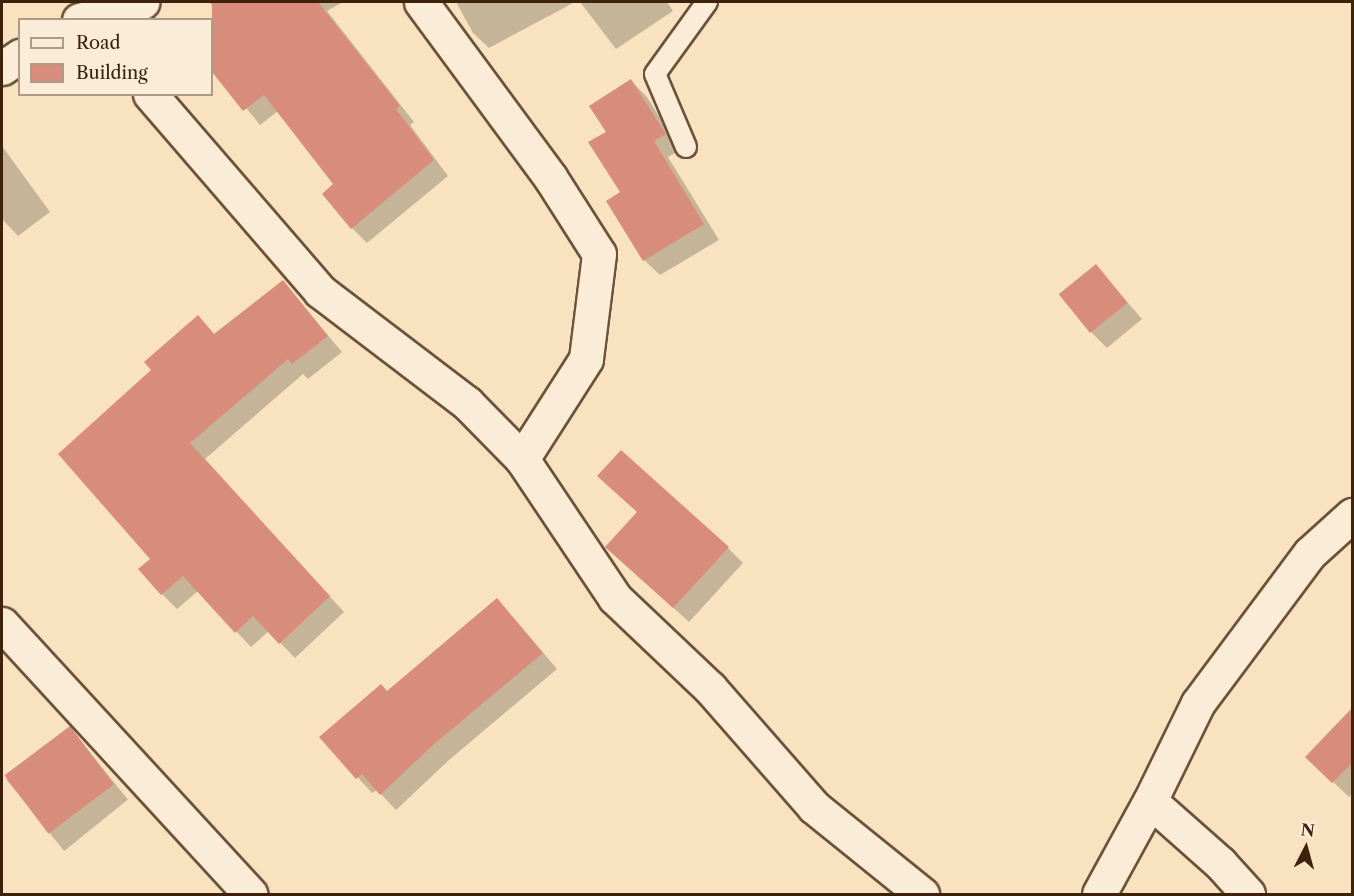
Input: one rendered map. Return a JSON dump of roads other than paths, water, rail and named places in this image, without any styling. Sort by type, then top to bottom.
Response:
[{"type":"street","points":[[80,14],[142,2]]},
{"type":"street","points":[[421,2],[550,177],[599,254],[586,359],[522,459]]},
{"type":"street","points":[[2,68],[18,57]]},
{"type":"street","points":[[152,96],[320,291],[467,403],[522,459],[615,598],[710,688],[814,807],[922,894]]},
{"type":"street","points":[[1099,894],[1150,801],[1198,703],[1311,553],[1353,514]]},
{"type":"street","points":[[2,624],[250,894]]},
{"type":"street","points":[[1150,801],[1220,863],[1248,894]]},
{"type":"lane","points":[[686,147],[655,74],[706,2]]}]
